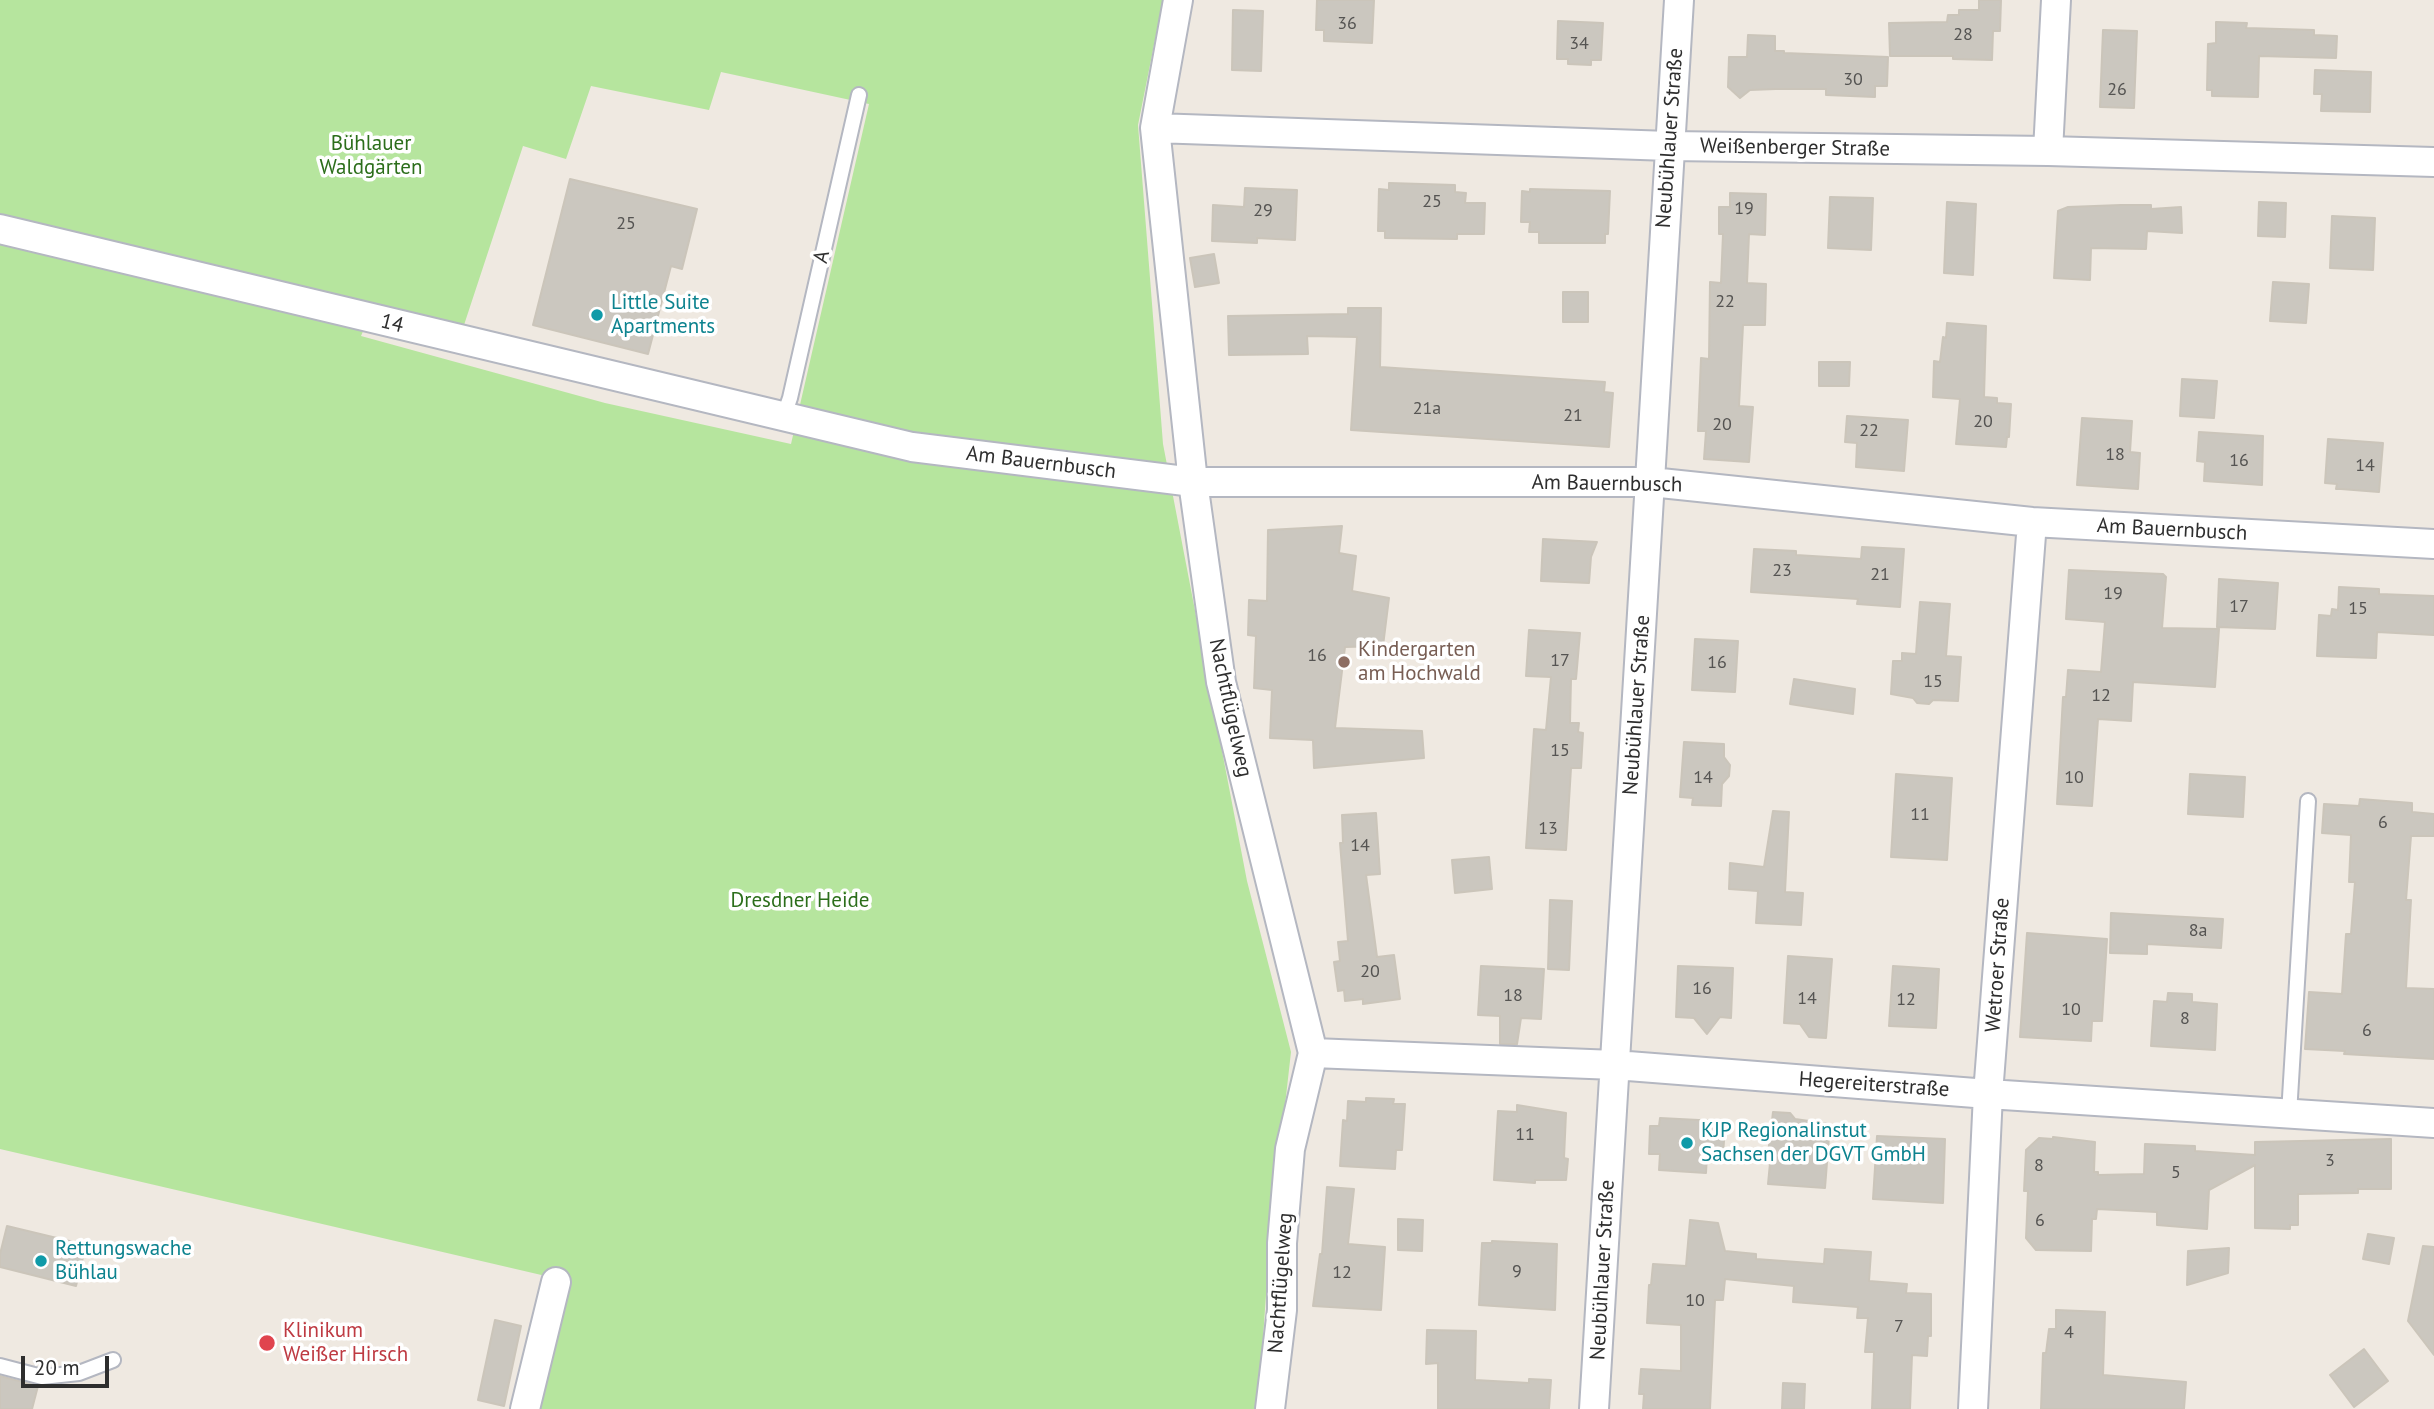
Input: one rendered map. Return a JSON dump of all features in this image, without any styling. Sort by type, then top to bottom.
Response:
[{"type":"street","name":"Nachtflügelweg","points":[[1178,0],[1155,128],[1193,482],[1221,682],[1313,1053],[1290,1149],[1282,1243],[1282,1310],[1270,1409]]},
{"type":"street","name":"Neubühlauer Straße","points":[[1594,1409],[1679,0]]},
{"type":"street","points":[[2048,151],[2056,0]]},
{"type":"street","name":"Weißenberger Straße","points":[[1155,128],[1669,146],[2048,151],[2434,162]]},
{"type":"street","name":"14","points":[[0,229],[783,418]]},
{"type":"street","name":"Am Bauernbusch","points":[[783,418],[912,447],[1193,482],[1651,482],[2032,522],[2434,544]]},
{"type":"street","name":"Wetroer Straße","points":[[1973,1409],[1988,1094],[2032,522]]},
{"type":"street","name":"Hegereiterstraße","points":[[1313,1053],[1615,1065],[1988,1094],[2434,1123]]},
{"type":"street","points":[[525,1409],[556,1282]]},
{"type":"lane","name":"A","points":[[783,418],[790,398],[859,95]]},
{"type":"lane","points":[[2289,1114],[2308,801]]},
{"type":"lane","points":[[1,1366],[42,1377],[79,1373],[113,1360]]},
{"type":"green space","name":"Dresdner Heide","points":[[0,0],[1163,0],[1138,125],[1163,444],[1247,881],[1291,1052],[1270,1238],[1258,1409],[539,1409],[571,1280],[0,1149]],"holes":[[[721,72],[869,104],[791,444],[605,403],[361,336],[373,308],[464,325],[523,146],[566,159],[591,86],[709,110]]]},
{"type":"building","points":[[1317,0],[1374,0],[1372,43],[1324,41],[1324,30],[1316,30]]},
{"type":"building","points":[[1979,0],[2001,0],[2000,31],[1993,31],[1992,60],[1953,59],[1953,56],[1890,56],[1889,23],[1947,22],[1948,15],[1959,15],[1959,10],[1979,10]]},
{"type":"building","points":[[1233,10],[1263,11],[1261,71],[1232,70]]},
{"type":"building","points":[[1558,21],[1603,23],[1601,60],[1591,60],[1591,65],[1568,64],[1568,59],[1557,59]]},
{"type":"building","points":[[2216,22],[2247,23],[2246,28],[2314,30],[2314,35],[2337,36],[2336,58],[2259,56],[2258,97],[2212,96],[2212,90],[2207,90],[2208,44],[2216,43]]},
{"type":"building","points":[[2103,30],[2137,31],[2134,108],[2100,107]]},
{"type":"building","points":[[1748,35],[1775,36],[1775,51],[1784,53],[1888,57],[1887,86],[1875,86],[1875,97],[1826,95],[1826,89],[1776,89],[1750,90],[1740,98],[1728,87],[1729,57],[1747,57]]},
{"type":"building","points":[[2315,70],[2371,72],[2370,112],[2321,111],[2322,94],[2314,94]]},
{"type":"building","points":[[570,179],[697,209],[682,269],[671,266],[648,354],[533,325]]},
{"type":"building","points":[[1389,183],[1455,185],[1455,192],[1466,193],[1465,203],[1485,203],[1484,234],[1457,234],[1457,239],[1385,238],[1385,231],[1378,231],[1379,189],[1389,190]]},
{"type":"building","points":[[1245,188],[1297,190],[1295,240],[1257,238],[1257,243],[1212,241],[1213,205],[1244,207]]},
{"type":"building","points":[[1530,189],[1610,191],[1608,234],[1605,234],[1605,243],[1539,243],[1539,232],[1529,232],[1530,222],[1521,222],[1522,191],[1530,192]]},
{"type":"building","points":[[1730,193],[1766,194],[1765,235],[1749,234],[1747,283],[1766,284],[1765,325],[1743,325],[1739,406],[1753,407],[1749,462],[1704,459],[1706,431],[1698,431],[1701,358],[1709,359],[1710,282],[1721,283],[1723,234],[1719,234],[1719,207],[1730,207]]},
{"type":"building","points":[[1830,197],[1873,198],[1871,250],[1828,248]]},
{"type":"building","points":[[1947,202],[1976,204],[1973,275],[1944,273]]},
{"type":"building","points":[[2259,202],[2286,203],[2285,237],[2258,236]]},
{"type":"building","points":[[2151,205],[2151,209],[2181,207],[2182,233],[2147,231],[2146,249],[2091,248],[2090,280],[2054,278],[2058,211],[2068,207]]},
{"type":"building","points":[[2332,216],[2375,218],[2373,270],[2330,268]]},
{"type":"building","points":[[1214,254],[1219,283],[1195,287],[1190,258]]},
{"type":"building","points":[[2273,282],[2309,284],[2306,323],[2270,321]]},
{"type":"building","points":[[1563,292],[1588,292],[1588,322],[1563,322]]},
{"type":"building","points":[[1348,308],[1381,308],[1380,367],[1605,382],[1604,392],[1613,393],[1609,447],[1351,430],[1357,337],[1307,336],[1308,354],[1229,355],[1228,316],[1348,314]]},
{"type":"building","points":[[1947,323],[1986,326],[1984,397],[1997,398],[1997,403],[2011,404],[2006,447],[1956,444],[1960,399],[1933,397],[1934,361],[1940,362]]},
{"type":"building","points":[[1819,362],[1850,362],[1849,386],[1819,386]]},
{"type":"building","points":[[2182,379],[2217,381],[2214,418],[2180,416]]},
{"type":"building","points":[[1847,416],[1908,420],[1904,471],[1856,467],[1857,443],[1845,442]]},
{"type":"building","points":[[2082,418],[2132,421],[2130,452],[2140,453],[2138,489],[2077,485]]},
{"type":"building","points":[[2199,432],[2263,436],[2262,485],[2204,481],[2205,462],[2197,461]]},
{"type":"building","points":[[2328,439],[2383,443],[2379,492],[2336,489],[2337,484],[2325,483]]},
{"type":"building","points":[[1342,526],[1339,553],[1356,556],[1352,591],[1389,598],[1383,646],[1345,647],[1335,728],[1422,731],[1424,758],[1314,768],[1313,740],[1270,738],[1272,690],[1254,688],[1256,636],[1248,635],[1249,600],[1267,601],[1268,530]]},
{"type":"building","points":[[1543,539],[1597,542],[1591,557],[1589,583],[1541,581]]},
{"type":"building","points":[[1862,547],[1904,549],[1900,607],[1857,604],[1858,599],[1751,592],[1754,549],[1861,559]]},
{"type":"building","points":[[2069,570],[2163,574],[2166,577],[2162,628],[2219,629],[2215,687],[2133,682],[2131,721],[2098,719],[2092,806],[2057,804],[2063,697],[2066,697],[2068,670],[2101,672],[2105,622],[2066,619]]},
{"type":"building","points":[[2219,579],[2278,583],[2275,629],[2217,627]]},
{"type":"building","points":[[2339,587],[2379,589],[2379,594],[2434,596],[2434,635],[2377,632],[2376,658],[2317,656],[2319,615],[2331,616],[2332,609],[2338,610]]},
{"type":"building","points":[[1920,602],[1950,604],[1946,656],[1961,657],[1958,701],[1933,700],[1929,704],[1917,703],[1913,698],[1891,694],[1893,661],[1902,661],[1902,653],[1916,654]]},
{"type":"building","points":[[1529,630],[1580,633],[1576,679],[1571,679],[1570,723],[1579,723],[1578,732],[1583,733],[1581,768],[1571,768],[1566,850],[1526,848],[1534,729],[1546,730],[1551,677],[1526,676]]},
{"type":"building","points":[[1695,639],[1738,641],[1735,692],[1692,690]]},
{"type":"building","points":[[1794,679],[1855,689],[1853,714],[1790,704]]},
{"type":"building","points":[[1684,742],[1724,744],[1724,757],[1730,765],[1729,776],[1722,784],[1721,806],[1692,805],[1693,798],[1680,797]]},
{"type":"building","points":[[1896,774],[1952,778],[1947,860],[1891,857]]},
{"type":"building","points":[[2190,774],[2245,777],[2243,817],[2188,814]]},
{"type":"building","points":[[2360,799],[2412,803],[2412,812],[2434,814],[2434,836],[2411,836],[2406,900],[2411,900],[2406,988],[2434,989],[2434,1059],[2305,1049],[2309,992],[2342,994],[2346,934],[2351,934],[2355,882],[2349,882],[2351,835],[2322,833],[2324,804],[2359,806]]},
{"type":"building","points":[[1773,811],[1789,812],[1785,892],[1803,893],[1801,925],[1756,923],[1758,891],[1729,889],[1730,863],[1764,867]]},
{"type":"building","points":[[1376,813],[1380,874],[1366,875],[1377,957],[1394,955],[1400,999],[1363,1004],[1363,999],[1345,1001],[1344,990],[1338,991],[1334,962],[1340,961],[1338,942],[1348,941],[1340,843],[1343,843],[1342,815]]},
{"type":"building","points":[[1489,857],[1492,889],[1455,893],[1452,860]]},
{"type":"building","points":[[1550,900],[1572,901],[1569,970],[1548,969]]},
{"type":"building","points":[[2111,913],[2223,919],[2221,948],[2147,944],[2147,954],[2110,953]]},
{"type":"building","points":[[2027,933],[2107,939],[2102,1021],[2092,1021],[2091,1041],[2020,1037]]},
{"type":"building","points":[[1788,956],[1832,959],[1826,1038],[1809,1037],[1800,1024],[1784,1023]]},
{"type":"building","points":[[1481,966],[1544,969],[1541,1019],[1521,1018],[1517,1044],[1500,1044],[1500,1016],[1478,1015]]},
{"type":"building","points":[[1678,966],[1733,968],[1731,1018],[1720,1017],[1707,1034],[1694,1018],[1676,1017]]},
{"type":"building","points":[[1893,966],[1939,969],[1936,1028],[1889,1026]]},
{"type":"building","points":[[2168,993],[2192,994],[2192,1002],[2217,1004],[2215,1050],[2151,1046],[2154,1001],[2167,1002]]},
{"type":"building","points":[[1366,1098],[1394,1099],[1393,1104],[1405,1104],[1402,1150],[1396,1150],[1395,1169],[1340,1166],[1343,1120],[1347,1121],[1348,1101],[1366,1102]]},
{"type":"building","points":[[1517,1105],[1566,1113],[1566,1180],[1535,1180],[1535,1183],[1494,1180],[1498,1111],[1517,1112]]},
{"type":"building","points":[[1773,1112],[1790,1113],[1795,1119],[1830,1124],[1825,1188],[1768,1184],[1770,1163],[1767,1162]]},
{"type":"building","name":"KJP Regionalinstut Sachsen der DGVT GmbH","points":[[1660,1118],[1718,1121],[1718,1127],[1725,1128],[1723,1154],[1707,1154],[1706,1173],[1659,1170],[1660,1154],[1649,1154],[1650,1126],[1659,1126]]},
{"type":"building","points":[[1877,1136],[1945,1139],[1943,1203],[1873,1199]]},
{"type":"building","points":[[2039,1138],[2095,1142],[2094,1172],[2098,1172],[2098,1175],[2144,1174],[2145,1144],[2195,1146],[2195,1151],[2255,1155],[2255,1142],[2391,1139],[2391,1189],[2358,1189],[2358,1193],[2298,1194],[2298,1225],[2290,1225],[2290,1229],[2255,1228],[2255,1165],[2209,1190],[2207,1229],[2157,1225],[2157,1212],[2097,1209],[2096,1219],[2092,1219],[2091,1251],[2036,1250],[2026,1238],[2026,1150]]},
{"type":"building","points":[[1327,1187],[1354,1189],[1348,1244],[1385,1247],[1381,1310],[1313,1306],[1322,1254]]},
{"type":"building","points":[[1398,1219],[1423,1220],[1422,1251],[1398,1250]]},
{"type":"building","points":[[1690,1220],[1718,1223],[1725,1251],[1756,1254],[1756,1259],[1824,1264],[1825,1249],[1871,1252],[1869,1281],[1907,1284],[1906,1293],[1931,1294],[1931,1336],[1928,1336],[1927,1356],[1912,1355],[1910,1409],[1872,1409],[1874,1352],[1865,1352],[1868,1318],[1857,1318],[1858,1307],[1793,1302],[1794,1286],[1725,1279],[1723,1300],[1715,1300],[1710,1409],[1643,1409],[1644,1394],[1639,1394],[1641,1369],[1681,1371],[1681,1325],[1647,1323],[1649,1285],[1653,1264],[1686,1266]]},
{"type":"building","name":"Rettungswache Bühlau","points":[[7,1226],[86,1245],[76,1286],[0,1267],[0,1254]]},
{"type":"building","points":[[2368,1234],[2394,1238],[2389,1264],[2363,1259]]},
{"type":"building","points":[[1492,1241],[1557,1244],[1555,1310],[1479,1305],[1482,1243]]},
{"type":"building","points":[[2423,1246],[2434,1247],[2434,1355],[2408,1321]]},
{"type":"building","points":[[2229,1248],[2228,1273],[2187,1285],[2188,1251]]},
{"type":"building","points":[[2056,1310],[2105,1312],[2103,1375],[2186,1382],[2184,1409],[2041,1409],[2043,1353],[2046,1353],[2049,1329],[2056,1329]]},
{"type":"building","points":[[495,1320],[521,1326],[504,1406],[478,1400]]},
{"type":"building","points":[[1427,1330],[1476,1331],[1475,1380],[1529,1383],[1529,1379],[1551,1380],[1549,1409],[1438,1409],[1438,1363],[1426,1364]]},
{"type":"building","points":[[2364,1349],[2388,1381],[2354,1407],[2330,1375]]},
{"type":"building","points":[[0,1376],[38,1386],[32,1409],[0,1409]]},
{"type":"building","points":[[1783,1383],[1805,1384],[1804,1409],[1782,1409]]},
{"type":"place","name":"Little Suite Apartments","points":[[597,315]]},
{"type":"place","name":"Kindergarten am Hochwald","points":[[1344,662]]},
{"type":"place","name":"KJP Regionalinstut Sachsen der DGVT GmbH","points":[[1687,1143]]},
{"type":"place","name":"Rettungswache Bühlau","points":[[41,1261]]},
{"type":"place","name":"Klinikum Weißer Hirsch","points":[[267,1343]]},
{"type":"park label","name":"Bühlauer Waldgärten","points":[[371,156]]}]
